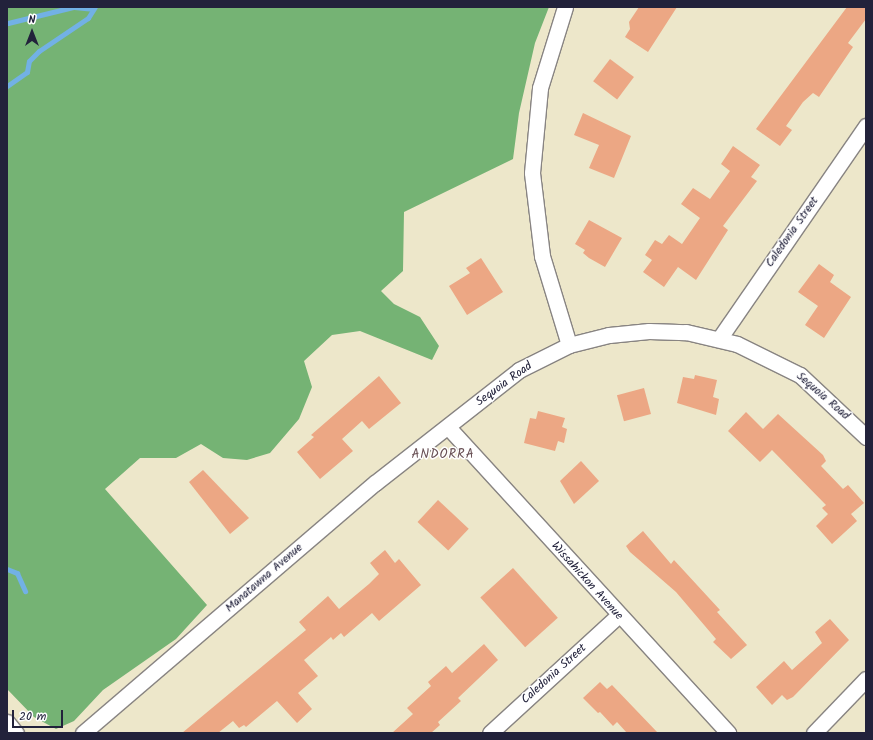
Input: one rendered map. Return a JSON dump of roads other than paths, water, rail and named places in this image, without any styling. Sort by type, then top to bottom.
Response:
[{"type":"street","points":[[564,7],[540,88],[532,172],[542,256],[569,346]]},
{"type":"street","name":"Caledonia Street","points":[[719,339],[866,126]]},
{"type":"street","name":"Sequoia Road","points":[[448,427],[519,370],[569,346],[609,335],[649,331],[719,339],[759,352],[800,375],[866,437]]},
{"type":"street","name":"Wissahickon Avenue","points":[[448,427],[728,733]]},
{"type":"street","name":"Manatawna Avenue","points":[[83,733],[375,483],[448,427]]},
{"type":"street","name":"Caledonia Street","points":[[490,733],[619,615]]},
{"type":"street","points":[[814,733],[866,680]]},
{"type":"street","points":[[7,722],[16,733]]},
{"type":"waterway","points":[[8,23],[73,7]]},
{"type":"waterway","points":[[74,7],[92,9]]},
{"type":"waterway","points":[[7,86],[27,72],[29,61],[39,51],[88,18],[95,7]]},
{"type":"waterway","points":[[7,569],[17,573],[25,591]]},
{"type":"district","name":"ANDORRA","points":[[443,455]]}]
